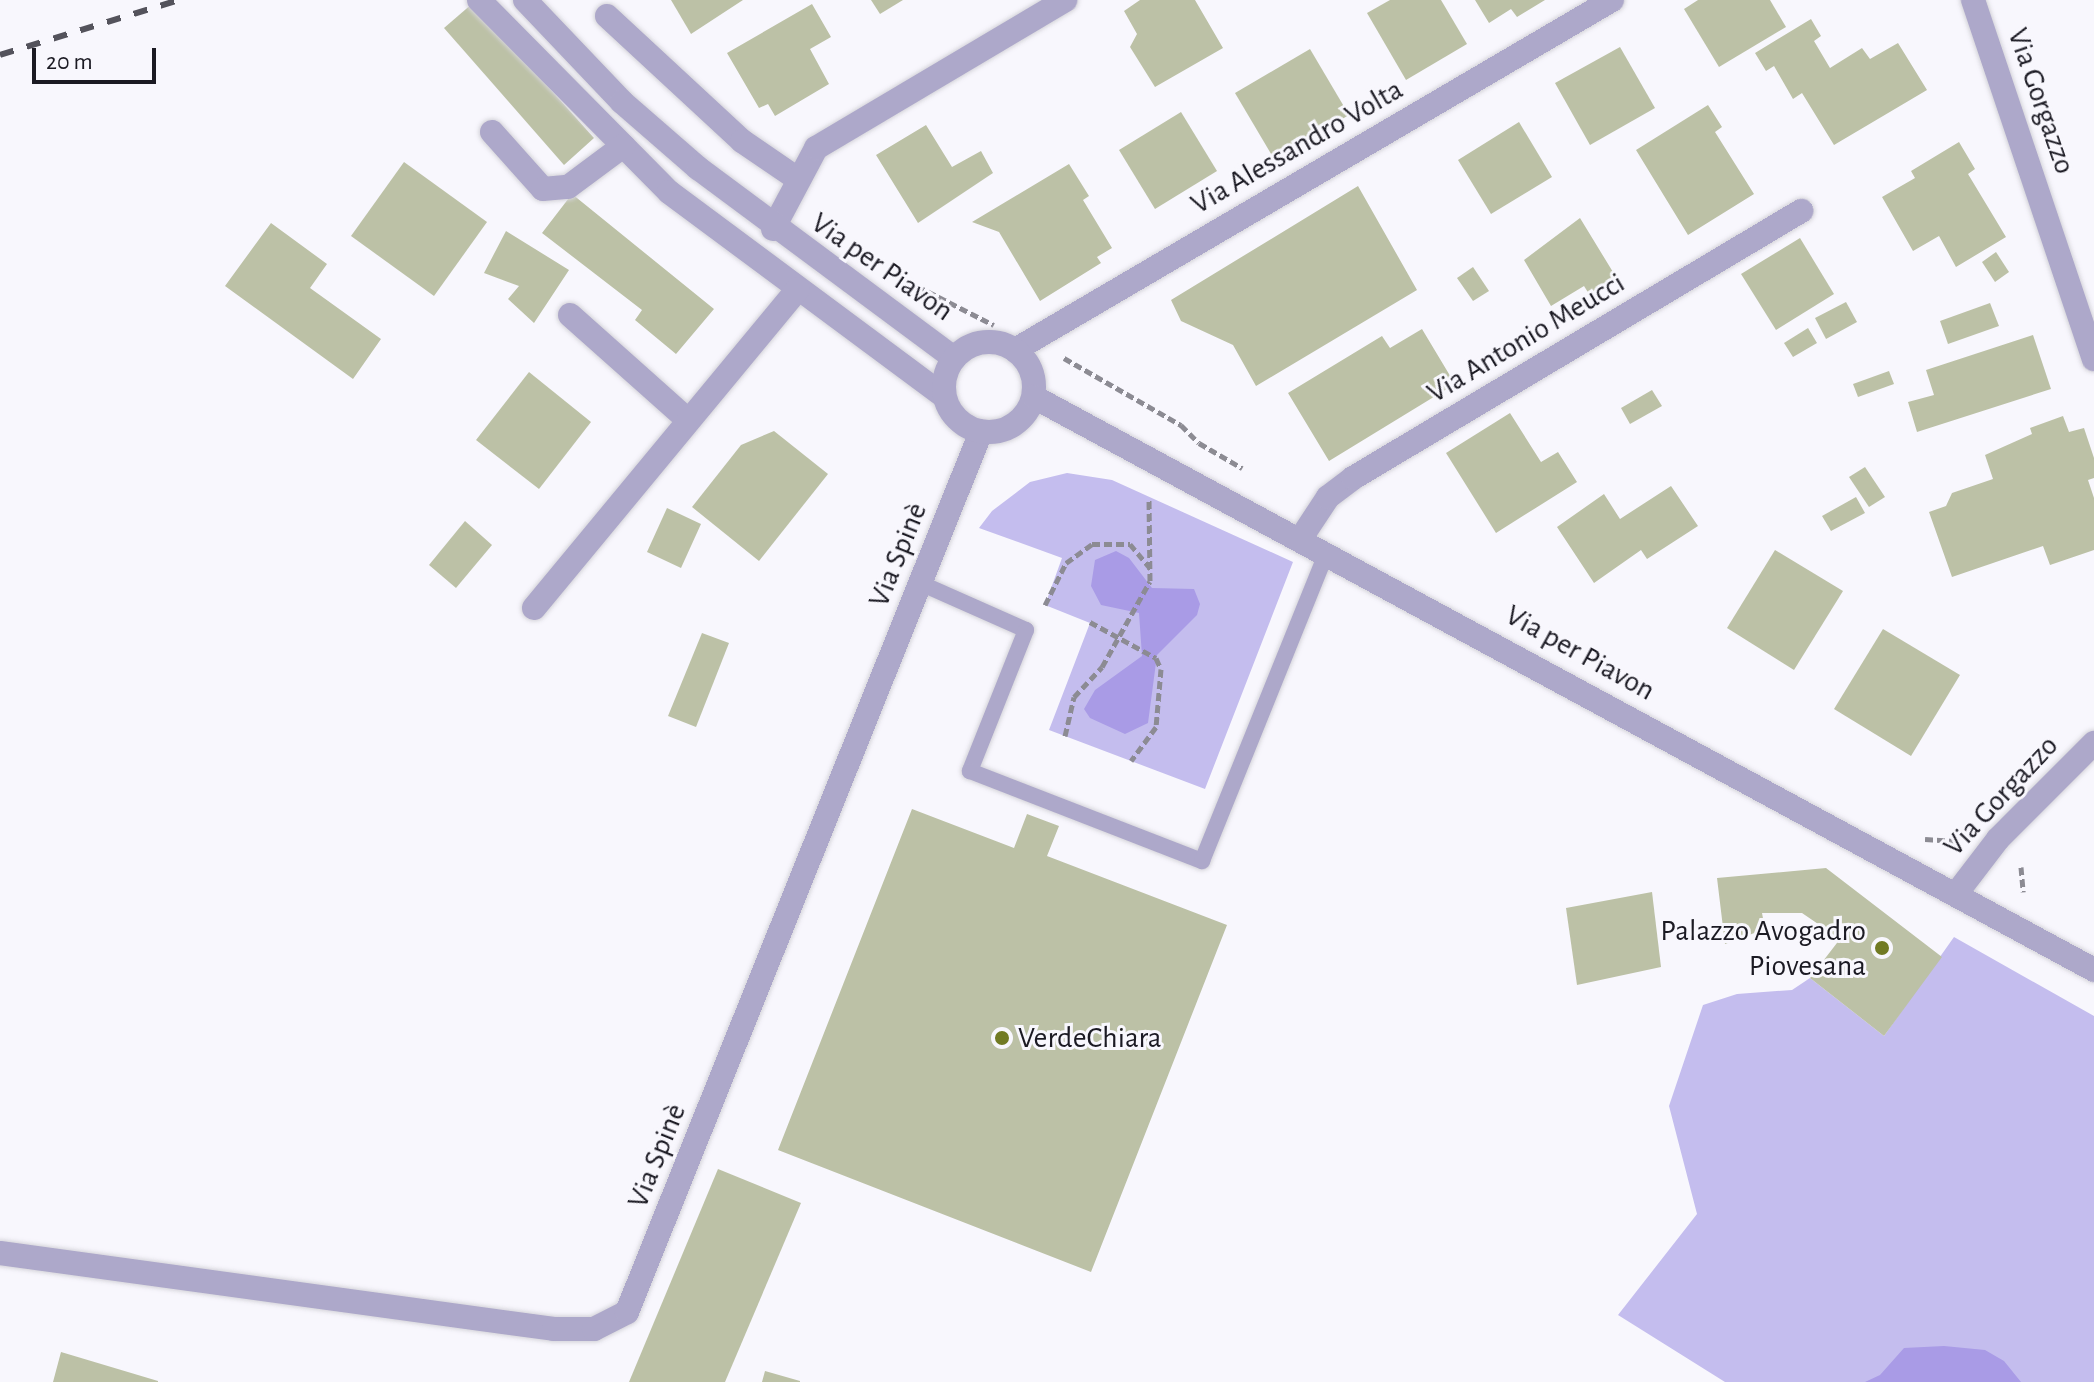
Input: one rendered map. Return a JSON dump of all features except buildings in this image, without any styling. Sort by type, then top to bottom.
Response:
[{"type":"street","points":[[479,0],[669,192],[944,396],[957,420],[981,432],[1009,429],[1029,410],[1034,397],[1031,371],[1015,350]]},
{"type":"street","name":"Via per Piavon","points":[[525,0],[622,102],[773,229],[954,358]]},
{"type":"street","points":[[773,229],[796,178],[816,148],[1065,0]]},
{"type":"street","name":"Via Alessandro Volta","points":[[1015,350],[1612,0]]},
{"type":"street","name":"Via Gorgazzo","points":[[1973,0],[2094,359]]},
{"type":"street","points":[[607,16],[742,141],[796,178]]},
{"type":"street","points":[[492,132],[543,189],[568,187],[623,146]]},
{"type":"street","name":"Via Antonio Meucci","points":[[1301,538],[1328,497],[1353,478],[1801,211]]},
{"type":"street","points":[[534,608],[798,289]]},
{"type":"street","points":[[570,315],[688,420]]},
{"type":"street","name":"Via per Piavon","points":[[944,396],[947,369],[954,358],[990,342],[1015,350]]},
{"type":"street","name":"Via per Piavon","points":[[1034,397],[1327,551],[2094,970]]},
{"type":"street","name":"Via Spinè","points":[[0,1253],[554,1329],[594,1329],[627,1312],[981,432]]},
{"type":"street","name":"Via Gorgazzo","points":[[1956,894],[1998,839],[2094,743]]},
{"type":"lane","points":[[920,583],[1026,630],[970,771],[1202,861],[1327,551]]},
{"type":"path","points":[[907,280],[999,327]]},
{"type":"path","points":[[1061,356],[1181,425],[1199,443],[1253,474]]},
{"type":"path","points":[[1065,736],[1074,697],[1102,667],[1115,637],[1136,612],[1148,586],[1153,571],[1149,496]]},
{"type":"path","points":[[1045,605],[1066,563],[1092,544],[1130,544],[1153,571]]},
{"type":"path","points":[[1090,622],[1156,658],[1161,669],[1158,720],[1131,761]]},
{"type":"path","points":[[2023,857],[2020,880],[2028,900]]},
{"type":"shaded area","points":[[1067,473],[1112,480],[1293,562],[1205,789],[1049,730],[1090,623],[1045,605],[1062,558],[979,528],[992,511],[1030,482]]},
{"type":"shaded area","points":[[1116,551],[1129,558],[1152,588],[1194,589],[1200,604],[1197,615],[1157,655],[1148,723],[1125,734],[1090,718],[1084,709],[1095,690],[1142,656],[1139,613],[1101,605],[1091,586],[1095,560]]},
{"type":"shaded area","points":[[1954,937],[2094,1016],[2094,1382],[1725,1382],[1618,1315],[1697,1214],[1669,1106],[1703,1005],[1737,994],[1792,990],[1810,978],[1884,1036]]},
{"type":"shaded area","points":[[1944,1346],[1985,1350],[2004,1361],[2021,1382],[1865,1382],[1880,1375],[1904,1348]]},
{"type":"railway","points":[[0,55],[179,0]]},
{"type":"place","name":"Palazzo Avogadro Piovesana","points":[[1882,948]]},
{"type":"place","name":"VerdeChiara","points":[[1002,1038]]}]
